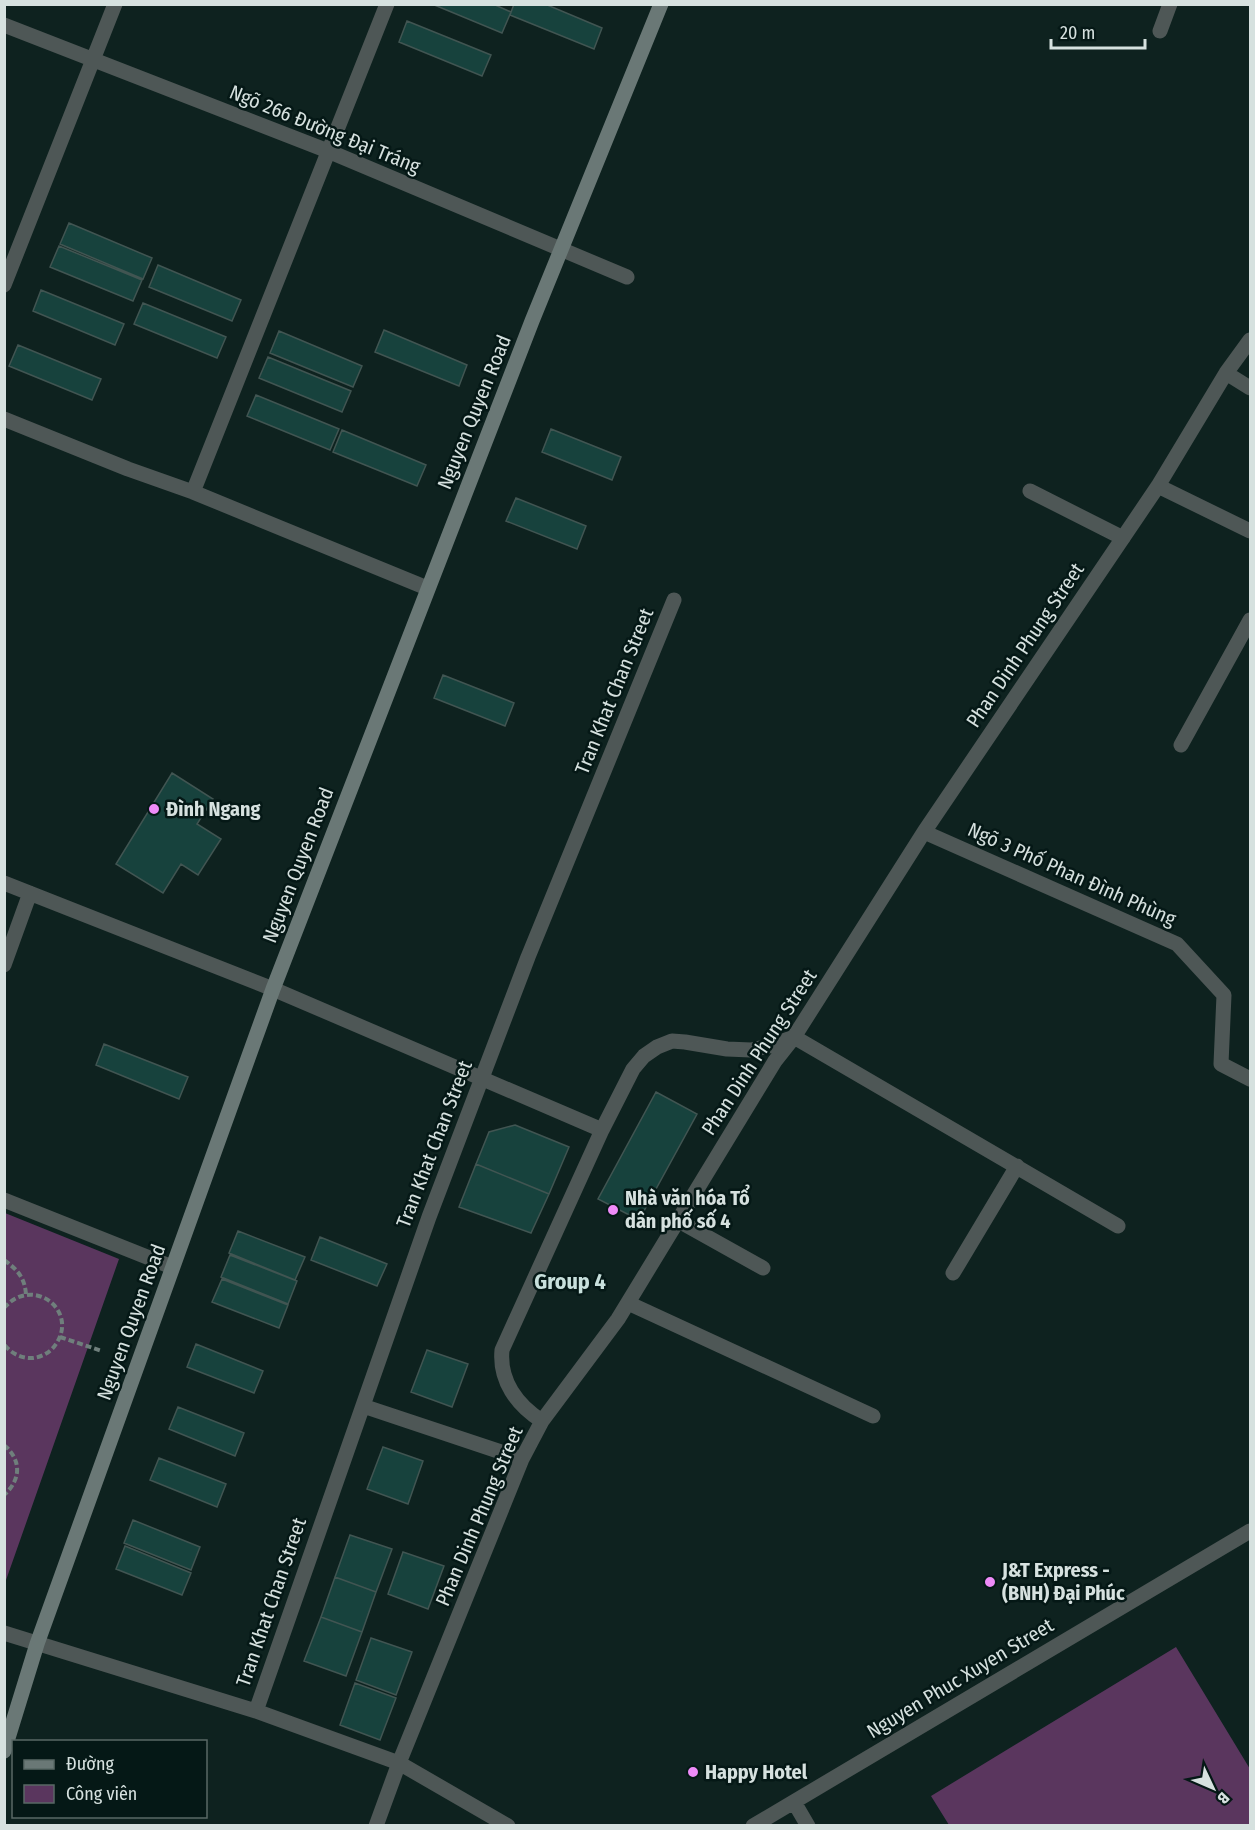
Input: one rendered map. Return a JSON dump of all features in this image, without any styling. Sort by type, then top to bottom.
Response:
[{"type":"street","points":[[4,285],[115,4]]},
{"type":"street","points":[[193,492],[387,4]]},
{"type":"street","name":"Nguyen Quyen Road","points":[[4,1751],[38,1644],[273,989],[427,588],[661,4]]},
{"type":"street","points":[[1160,31],[1170,4]]},
{"type":"street","name":"Ngõ 266 Đường Đại Tráng","points":[[4,25],[328,151],[627,277]]},
{"type":"street","name":"Phan Dinh Phung Street","points":[[376,1826],[399,1763],[522,1459],[542,1421],[618,1319],[775,1061],[794,1037],[924,832],[1158,486],[1226,373],[1251,340]]},
{"type":"street","points":[[1226,373],[1251,388]]},
{"type":"street","points":[[4,419],[128,469],[193,492],[427,588]]},
{"type":"street","points":[[1158,486],[1251,531]]},
{"type":"street","points":[[1030,491],[1123,538]]},
{"type":"street","name":"Tran Khat Chan Street","points":[[255,1711],[429,1216],[532,946],[674,600]]},
{"type":"street","points":[[1181,745],[1251,620]]},
{"type":"street","name":"Ngõ 3 Phố Phan Đình Phùng","points":[[924,832],[1177,944],[1224,995],[1221,1064],[1251,1079]]},
{"type":"street","points":[[4,883],[273,989],[602,1130]]},
{"type":"street","points":[[4,965],[30,893]]},
{"type":"street","points":[[542,1421],[532,1415],[508,1386],[502,1375],[502,1350],[602,1130],[633,1069],[644,1056],[672,1041],[751,1050],[794,1037],[1118,1226]]},
{"type":"street","points":[[953,1273],[1017,1166]]},
{"type":"street","points":[[4,1200],[172,1267]]},
{"type":"street","points":[[677,1220],[763,1268]]},
{"type":"street","points":[[627,1303],[873,1416]]},
{"type":"street","points":[[363,1406],[522,1459]]},
{"type":"street","name":"Nguyen Phuc Xuyen Street","points":[[753,1826],[1251,1531]]},
{"type":"street","points":[[4,1633],[255,1711],[399,1763],[508,1826]]},
{"type":"street","points":[[794,1802],[808,1826]]},
{"type":"path","points":[[4,1260],[23,1279],[26,1295]]},
{"type":"path","points":[[4,1308],[15,1298],[39,1295],[57,1309],[62,1323],[60,1337],[52,1350],[44,1355],[34,1358],[24,1357],[15,1354],[4,1344]]},
{"type":"path","points":[[60,1337],[102,1351]]},
{"type":"path","points":[[4,1445],[11,1451],[18,1467],[15,1484],[4,1495]]},
{"type":"green space","points":[[5,1213],[119,1259],[5,1583]]},
{"type":"green space","points":[[1176,1647],[1250,1769],[1250,1825],[949,1825],[931,1796]]},
{"type":"building","points":[[432,4],[493,4],[511,12],[502,33]]},
{"type":"building","points":[[514,4],[545,4],[602,28],[594,49],[510,15]]},
{"type":"building","points":[[407,21],[491,55],[482,76],[399,42]]},
{"type":"building","points":[[69,223],[152,258],[143,279],[60,244]]},
{"type":"building","points":[[59,246],[142,280],[133,301],[50,267]]},
{"type":"building","points":[[158,265],[241,300],[232,321],[149,287]]},
{"type":"building","points":[[41,290],[124,324],[115,345],[33,311]]},
{"type":"building","points":[[143,303],[226,337],[217,358],[134,324]]},
{"type":"building","points":[[384,330],[467,365],[459,386],[375,352]]},
{"type":"building","points":[[279,331],[362,366],[353,387],[270,353]]},
{"type":"building","points":[[18,345],[101,379],[92,400],[9,366]]},
{"type":"building","points":[[268,357],[351,391],[342,412],[259,378]]},
{"type":"building","points":[[256,395],[339,429],[330,450],[247,416]]},
{"type":"building","points":[[551,429],[621,457],[612,480],[542,452]]},
{"type":"building","points":[[342,430],[426,465],[417,486],[333,452]]},
{"type":"building","points":[[516,498],[586,526],[577,549],[506,521]]},
{"type":"building","points":[[443,675],[514,703],[505,726],[434,698]]},
{"type":"building","points":[[172,773],[213,799],[197,824],[221,839],[198,875],[181,864],[163,893],[116,864]]},
{"type":"building","points":[[104,1044],[188,1077],[179,1099],[96,1065]]},
{"type":"building","points":[[656,1092],[697,1114],[639,1220],[598,1199]]},
{"type":"building","points":[[515,1125],[569,1147],[549,1194],[476,1164],[489,1132]]},
{"type":"building","points":[[476,1164],[549,1194],[531,1233],[459,1207]]},
{"type":"building","points":[[238,1231],[305,1257],[295,1280],[229,1253]]},
{"type":"building","points":[[320,1237],[387,1264],[377,1286],[311,1260]]},
{"type":"building","points":[[230,1255],[297,1281],[288,1304],[221,1277]]},
{"type":"building","points":[[222,1279],[288,1305],[279,1328],[212,1302]]},
{"type":"building","points":[[196,1344],[263,1371],[254,1393],[187,1367]]},
{"type":"building","points":[[427,1350],[468,1364],[452,1407],[411,1392]]},
{"type":"building","points":[[178,1407],[244,1433],[235,1456],[169,1429]]},
{"type":"building","points":[[383,1447],[423,1461],[408,1504],[367,1489]]},
{"type":"building","points":[[159,1458],[226,1484],[217,1507],[150,1480]]},
{"type":"building","points":[[133,1520],[200,1547],[191,1570],[124,1543]]},
{"type":"building","points":[[350,1535],[392,1549],[376,1592],[335,1577]]},
{"type":"building","points":[[125,1546],[191,1573],[182,1595],[116,1569]]},
{"type":"building","points":[[403,1552],[444,1566],[428,1609],[388,1594]]},
{"type":"building","points":[[335,1577],[376,1592],[362,1632],[321,1617]]},
{"type":"building","points":[[321,1617],[362,1632],[346,1676],[304,1661]]},
{"type":"building","points":[[371,1638],[412,1652],[396,1695],[356,1680]]},
{"type":"building","points":[[355,1683],[396,1698],[380,1740],[340,1725]]},
{"type":"place","name":"Đình Ngang","points":[[154,809]]},
{"type":"place","name":"Nhà văn hóa Tổ dân phố số 4","points":[[613,1210]]},
{"type":"place","name":"J&T Express - (BNH) Đại Phúc","points":[[990,1582]]},
{"type":"place","name":"Happy Hotel","points":[[693,1772]]},
{"type":"district","name":"Group 4","points":[[570,1281]]}]
